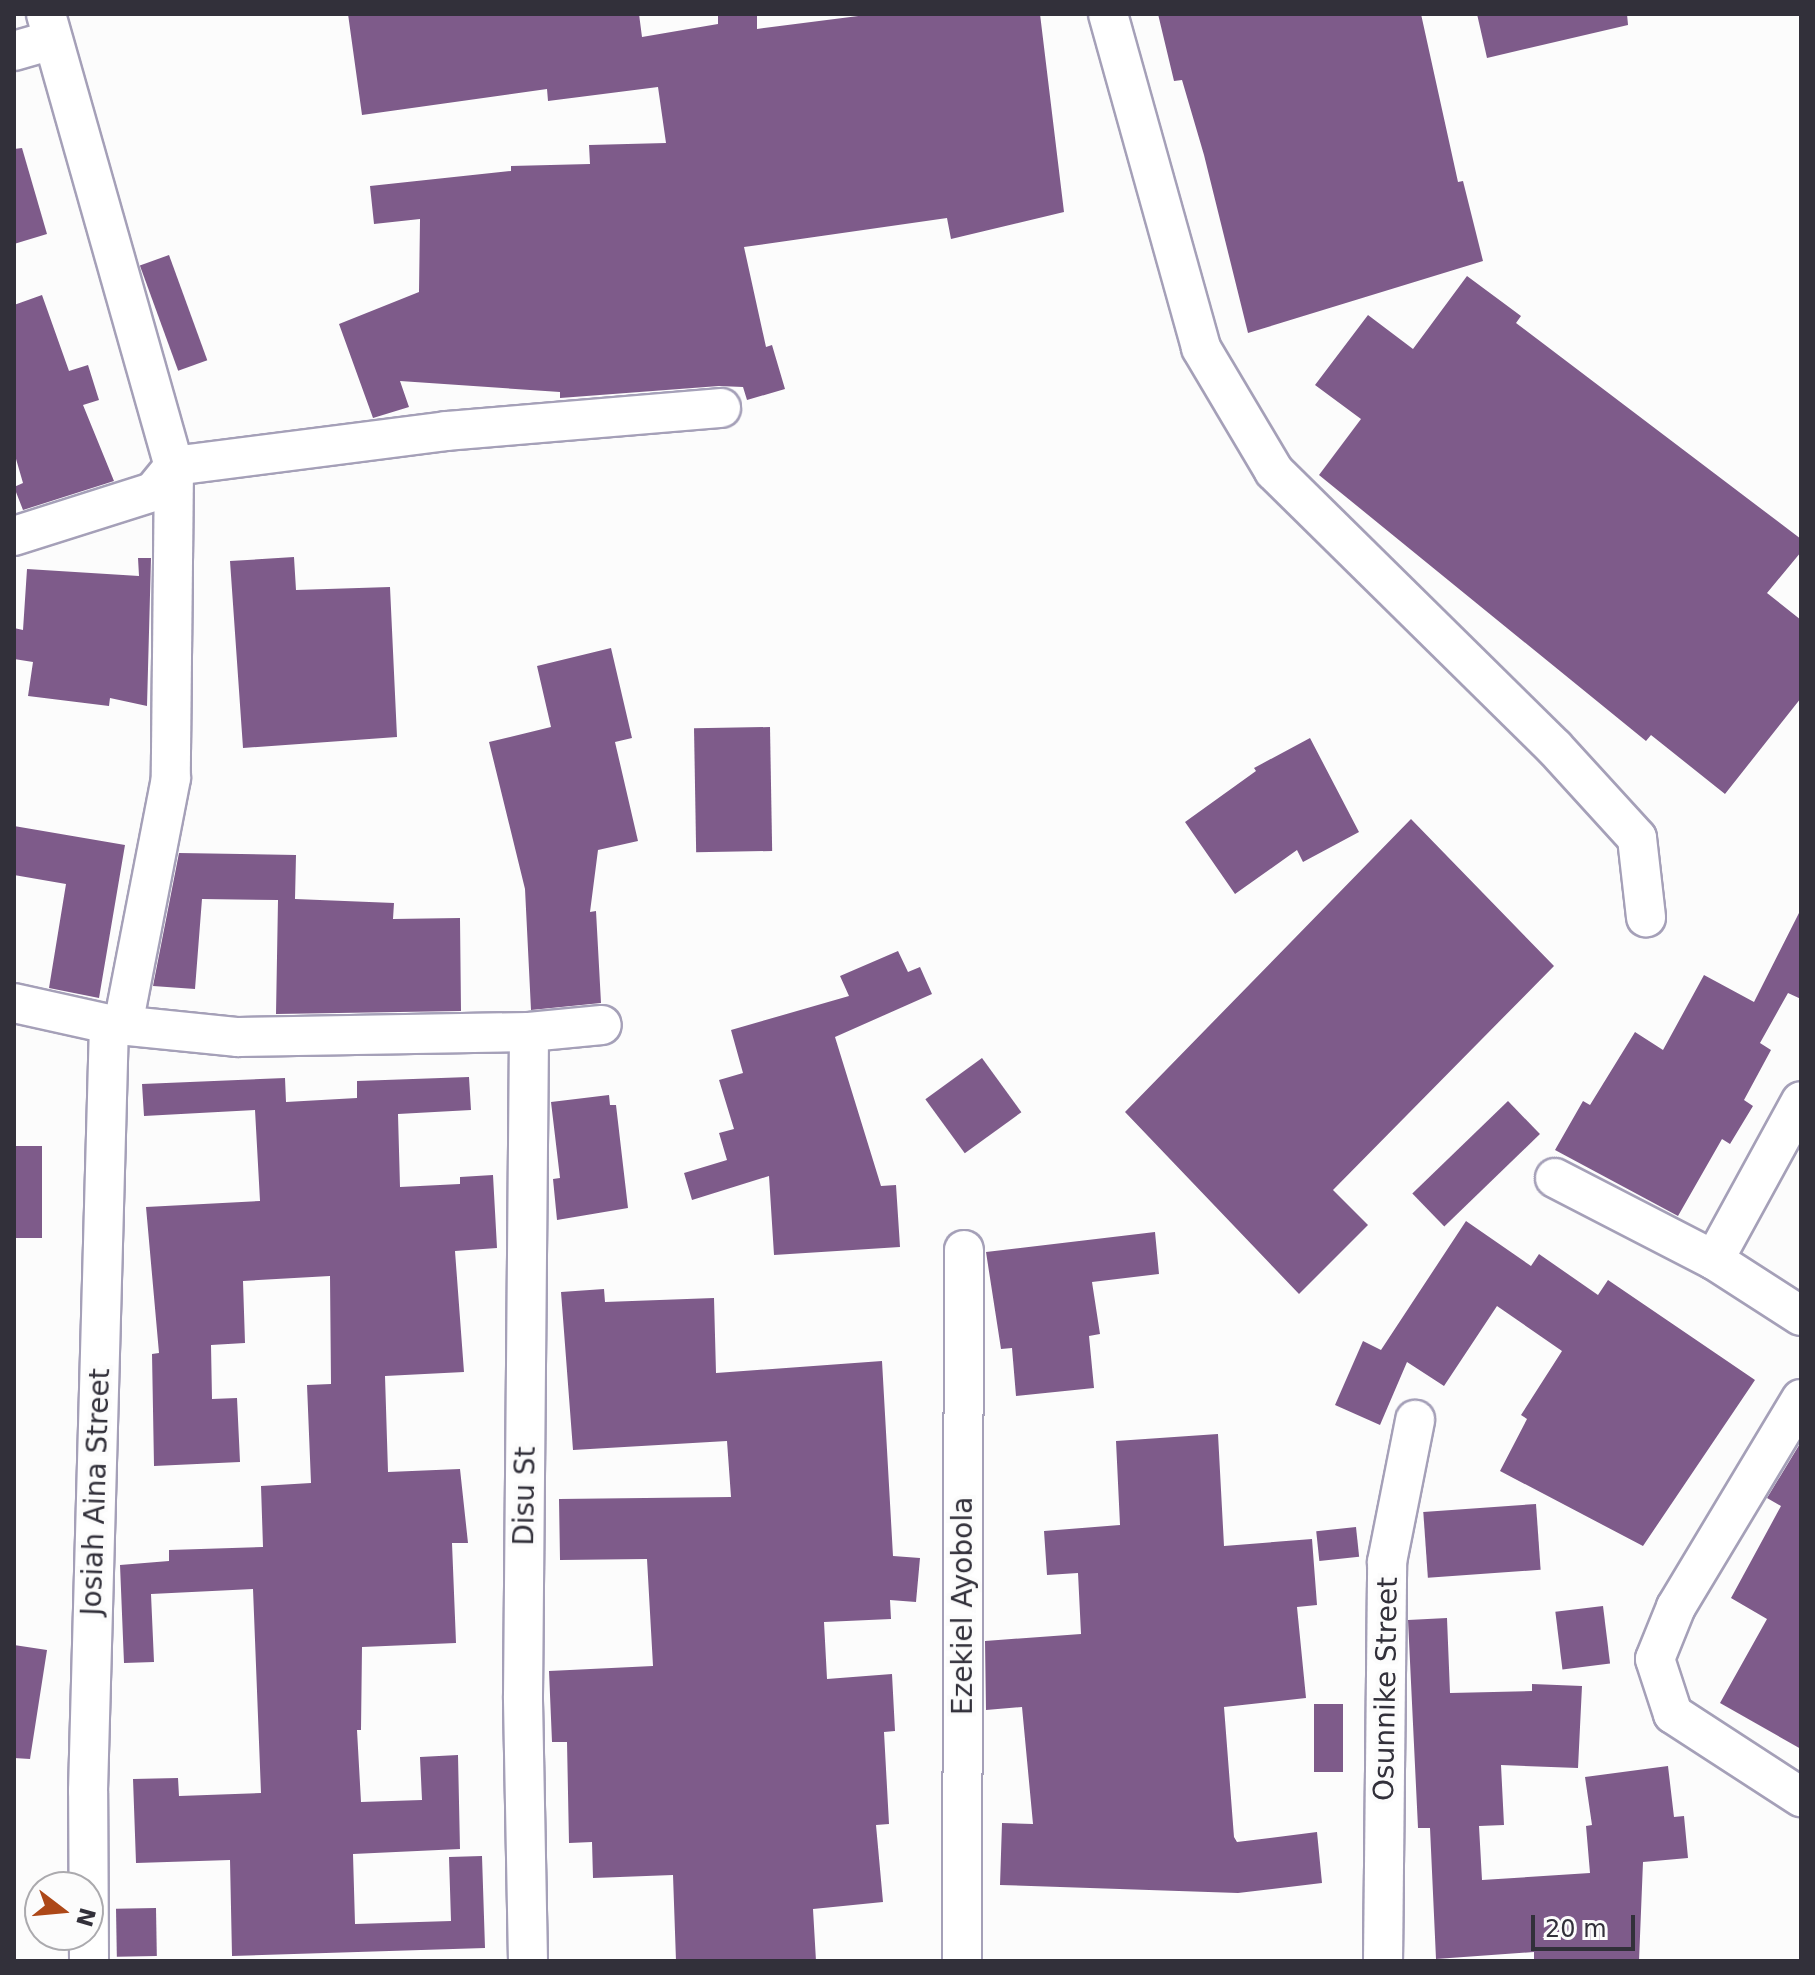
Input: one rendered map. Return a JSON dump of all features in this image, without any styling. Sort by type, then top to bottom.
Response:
[{"type":"street","points":[[1108,14],[1201,348],[1274,471],[1637,838],[1646,917]]},
{"type":"street","name":"Josiah Aina Street","points":[[36,35],[174,466],[171,778],[116,1024],[88,1791],[89,1961]]},
{"type":"street","points":[[14,536],[153,492],[174,466],[446,431],[721,408]]},
{"type":"street","points":[[14,1003],[116,1024],[238,1037],[529,1032],[602,1025]]},
{"type":"street","name":"Disu St","points":[[528,1961],[523,1696],[529,1032]]},
{"type":"street","points":[[1714,1260],[1801,1101]]},
{"type":"street","points":[[1555,1178],[1714,1260],[1801,1316]]},
{"type":"street","name":"Ezekiel Ayobola","points":[[962,1961],[964,1250]]},
{"type":"street","points":[[1801,1399],[1676,1607],[1655,1659],[1673,1714],[1801,1797]]},
{"type":"street","name":"Osunnike Street","points":[[1383,1961],[1387,1562],[1415,1420]]},
{"type":"building","points":[[348,14],[639,14],[642,37],[718,24],[718,14],[757,14],[757,29],[874,14],[1040,14],[1064,212],[951,239],[947,218],[744,247],[766,347],[772,345],[785,389],[747,400],[743,387],[719,386],[560,398],[560,392],[400,381],[409,407],[373,418],[339,324],[419,292],[420,219],[374,224],[370,186],[511,171],[511,166],[590,164],[589,145],[666,143],[658,87],[548,101],[547,89],[362,115]]},
{"type":"building","points":[[1158,14],[1421,14],[1458,182],[1463,181],[1483,261],[1248,333],[1204,155],[1182,80],[1174,81]]},
{"type":"building","points":[[1477,14],[1627,14],[1628,25],[1487,58]]},
{"type":"building","points":[[22,148],[47,234],[14,244],[14,149]]},
{"type":"building","points":[[169,255],[207,360],[178,371],[140,266]]},
{"type":"building","points":[[1467,276],[1521,316],[1516,323],[1801,539],[1801,552],[1767,593],[1801,620],[1801,698],[1725,794],[1651,735],[1646,741],[1319,475],[1361,419],[1315,385],[1368,315],[1413,349]]},
{"type":"building","points":[[42,295],[69,371],[88,365],[99,400],[83,405],[114,481],[23,510],[14,487],[23,483],[14,452],[14,305]]},
{"type":"building","points":[[294,557],[296,590],[390,587],[397,737],[243,748],[230,561]]},
{"type":"building","points":[[138,558],[151,558],[147,706],[110,698],[109,706],[28,696],[33,662],[14,659],[14,628],[23,630],[27,569],[139,576]]},
{"type":"building","points":[[611,648],[632,738],[615,742],[638,841],[598,850],[590,912],[596,911],[601,1003],[531,1010],[525,889],[489,742],[551,727],[537,666]]},
{"type":"building","points":[[770,727],[772,851],[696,852],[694,728]]},
{"type":"building","points":[[1310,738],[1359,832],[1303,862],[1297,850],[1235,894],[1185,822],[1256,771],[1254,768]]},
{"type":"building","points":[[1411,819],[1554,966],[1333,1190],[1368,1225],[1299,1294],[1125,1112]]},
{"type":"building","points":[[14,826],[125,845],[99,998],[49,988],[66,884],[14,875]]},
{"type":"building","points":[[179,853],[296,855],[295,899],[394,903],[393,919],[460,918],[461,1011],[276,1014],[278,900],[202,899],[195,989],[153,986]]},
{"type":"building","points":[[1801,909],[1801,999],[1788,993],[1760,1043],[1771,1050],[1744,1100],[1753,1106],[1730,1144],[1722,1139],[1678,1216],[1555,1150],[1583,1101],[1590,1105],[1635,1032],[1663,1050],[1704,975],[1754,1002]]},
{"type":"building","points":[[898,951],[908,972],[920,967],[932,994],[835,1037],[881,1186],[896,1185],[900,1247],[774,1255],[769,1176],[692,1200],[684,1173],[727,1160],[719,1133],[734,1129],[719,1080],[743,1073],[731,1030],[849,996],[840,976]]},
{"type":"building","points":[[982,1058],[1021,1112],[965,1153],[925,1099]]},
{"type":"building","points":[[469,1077],[471,1110],[398,1114],[400,1187],[460,1184],[460,1177],[493,1175],[497,1248],[455,1251],[464,1372],[385,1376],[388,1472],[460,1469],[468,1543],[452,1543],[456,1643],[362,1647],[361,1730],[357,1730],[361,1802],[422,1800],[420,1757],[458,1755],[460,1849],[353,1854],[355,1924],[451,1921],[449,1857],[482,1856],[485,1948],[232,1956],[230,1860],[136,1863],[133,1779],[178,1778],[179,1796],[261,1793],[253,1589],[151,1594],[154,1662],[124,1663],[120,1565],[169,1561],[169,1550],[263,1547],[261,1486],[311,1483],[307,1385],[331,1384],[330,1276],[243,1281],[245,1343],[211,1345],[212,1399],[237,1398],[240,1462],[154,1466],[152,1354],[159,1353],[146,1207],[260,1201],[255,1110],[144,1116],[142,1084],[285,1078],[286,1102],[357,1098],[357,1081]]},
{"type":"building","points":[[609,1095],[610,1105],[616,1105],[628,1208],[557,1220],[553,1179],[560,1178],[551,1102]]},
{"type":"building","points":[[1508,1101],[1540,1134],[1444,1226],[1412,1193]]},
{"type":"building","points":[[16,1146],[42,1146],[42,1238],[16,1238]]},
{"type":"building","points":[[1466,1221],[1531,1266],[1539,1254],[1598,1295],[1608,1280],[1755,1380],[1643,1546],[1500,1471],[1527,1419],[1521,1415],[1562,1351],[1497,1306],[1444,1386],[1407,1362],[1380,1425],[1335,1405],[1363,1341],[1381,1350]]},
{"type":"building","points":[[1155,1232],[1159,1274],[1092,1282],[1100,1334],[1089,1336],[1094,1388],[1016,1396],[1012,1348],[1001,1349],[986,1252]]},
{"type":"building","points":[[604,1289],[605,1302],[714,1298],[716,1373],[882,1361],[893,1556],[920,1558],[916,1602],[890,1600],[891,1619],[824,1622],[827,1679],[892,1674],[895,1731],[884,1732],[889,1824],[876,1825],[883,1902],[813,1909],[816,1961],[676,1961],[673,1875],[593,1878],[592,1842],[569,1843],[567,1742],[552,1742],[549,1671],[653,1666],[647,1559],[560,1560],[559,1499],[731,1497],[727,1441],[573,1450],[561,1292]]},
{"type":"building","points":[[1218,1434],[1224,1546],[1312,1539],[1317,1605],[1297,1607],[1306,1698],[1224,1707],[1234,1837],[1237,1842],[1317,1832],[1322,1883],[1238,1893],[1000,1885],[1002,1823],[1033,1824],[1022,1707],[986,1710],[985,1641],[1081,1634],[1078,1573],[1047,1575],[1044,1531],[1120,1525],[1116,1441]]},
{"type":"building","points":[[1801,1442],[1801,1749],[1720,1703],[1767,1619],[1731,1598],[1781,1506],[1767,1498]]},
{"type":"building","points":[[1536,1504],[1541,1570],[1428,1578],[1423,1512]]},
{"type":"building","points":[[1356,1527],[1359,1557],[1319,1561],[1316,1531]]},
{"type":"building","points":[[1603,1606],[1610,1664],[1562,1669],[1555,1612]]},
{"type":"building","points":[[1447,1618],[1450,1693],[1532,1691],[1532,1684],[1582,1686],[1578,1768],[1501,1765],[1504,1825],[1479,1826],[1482,1880],[1590,1873],[1586,1826],[1592,1825],[1585,1777],[1668,1766],[1674,1817],[1684,1816],[1688,1858],[1643,1862],[1639,1961],[1534,1961],[1534,1952],[1436,1959],[1430,1828],[1418,1828],[1408,1620]]},
{"type":"building","points":[[14,1645],[47,1650],[30,1759],[14,1758]]},
{"type":"building","points":[[1314,1704],[1343,1704],[1343,1772],[1314,1772]]},
{"type":"building","points":[[156,1908],[157,1956],[117,1957],[116,1909]]}]
